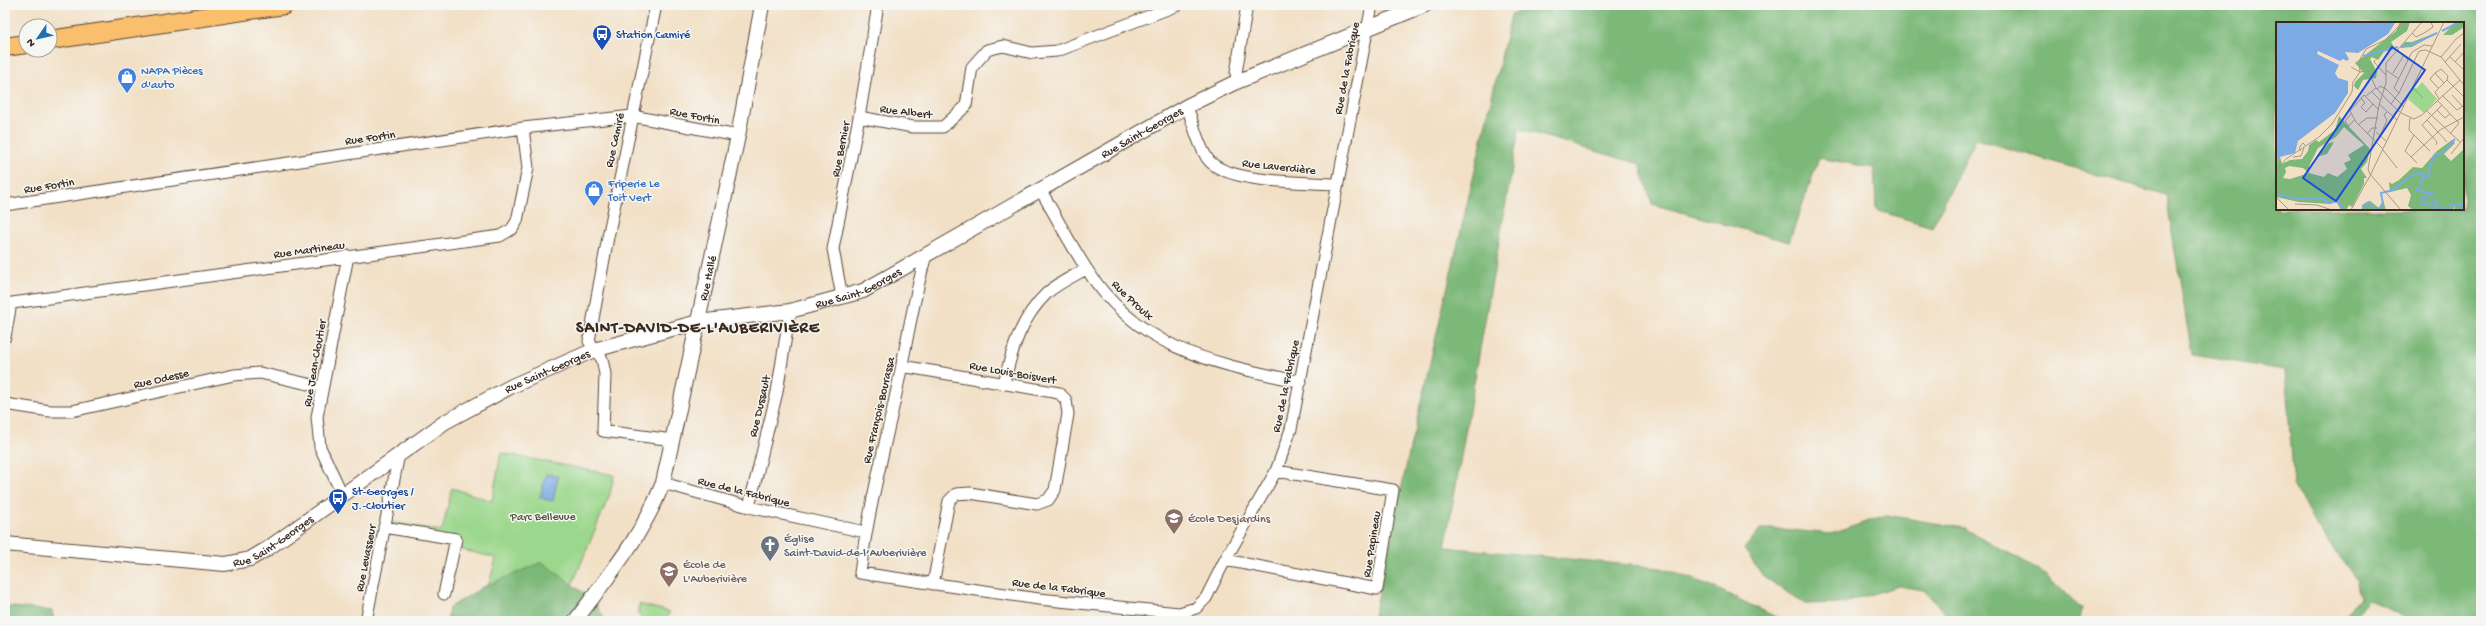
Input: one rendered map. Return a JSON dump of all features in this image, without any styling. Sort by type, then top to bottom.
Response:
[{"type":"main road","points":[[58,39],[284,5]]},
{"type":"main road","points":[[5,47],[18,45]]},
{"type":"street","name":"Rue Camiré","points":[[656,5],[632,116],[589,341],[594,350],[602,359],[605,374],[603,431],[673,440]]},
{"type":"street","name":"Rue Hallé","points":[[575,621],[631,547],[644,526],[663,483],[738,136],[762,5]]},
{"type":"street","name":"Rue Bernier","points":[[842,297],[833,249],[859,117],[878,5]]},
{"type":"street","name":"Rue Albert","points":[[859,117],[913,127],[943,127],[966,106],[972,67],[987,50],[1003,46],[1032,53],[1057,51],[1178,5]]},
{"type":"street","points":[[1238,82],[1236,73],[1247,5]]},
{"type":"street","name":"Rue de la Fabrique","points":[[860,573],[1039,599],[1179,613],[1196,608],[1206,598],[1225,560],[1276,471],[1291,430],[1336,184],[1372,5]]},
{"type":"street","name":"Rue Saint-Georges","points":[[5,544],[225,564],[250,559],[267,549],[399,454],[476,405],[544,371],[594,350],[698,322],[790,311],[863,291],[1187,106],[1238,82],[1425,5]]},
{"type":"street","name":"Rue Laverdière","points":[[1187,106],[1208,160],[1231,174],[1260,180],[1336,184]]},
{"type":"street","name":"Rue Fortin","points":[[5,205],[523,128],[632,116],[738,136]]},
{"type":"street","name":"Rue Martineau","points":[[8,304],[500,236],[512,229],[518,221],[528,168],[523,128]]},
{"type":"street","name":"Rue Proulx","points":[[1040,189],[1086,269],[1112,302],[1141,328],[1183,351],[1225,366],[1301,382]]},
{"type":"street","name":"Rue François-Bourassa","points":[[860,573],[865,532],[902,366],[914,296],[926,255]]},
{"type":"street","name":"Rue Jean-Cloutier","points":[[342,494],[320,447],[317,417],[321,387],[348,256]]},
{"type":"street","points":[[1004,383],[1013,345],[1028,315],[1047,292],[1086,269]]},
{"type":"street","points":[[5,337],[8,304]]},
{"type":"street","name":"Rue Dussault","points":[[749,507],[777,392],[790,311]]},
{"type":"street","name":"Rue Louis-Boisvert","points":[[902,366],[1059,393],[1066,400],[1068,414],[1055,490],[1048,500],[1038,504],[970,493],[956,494],[949,501],[933,584]]},
{"type":"street","name":"Rue Odesse","points":[[5,404],[50,411],[72,411],[234,375],[260,373],[321,387]]},
{"type":"street","name":"Rue Levasseur","points":[[366,621],[399,454]]},
{"type":"street","name":"Rue Papineau","points":[[1225,560],[1377,589],[1393,490],[1276,471]]},
{"type":"street","name":"Rue de la Fabrique","points":[[663,483],[749,507],[865,532]]},
{"type":"street","points":[[384,527],[456,539],[444,594]]},
{"type":"green space","points":[[1535,5],[2481,5],[2481,621],[2411,621],[2367,599],[2353,621],[2341,621],[2360,598],[2356,579],[2313,520],[2294,485],[2285,370],[2192,355],[2166,195],[1976,139],[1932,227],[1876,210],[1874,168],[1819,158],[1789,242],[1652,204],[1640,164],[1519,129],[1445,547],[1661,568],[1709,585],[1784,621],[1373,621],[1409,453],[1511,15]]},
{"type":"green space","name":"Parc Bellevue","points":[[501,453],[614,475],[610,494],[557,621],[481,613],[496,558],[384,531],[386,521],[442,531],[452,488],[492,501]]},
{"type":"green space","points":[[1886,515],[1964,528],[2038,569],[2082,608],[2080,621],[1974,621],[1946,614],[1924,590],[1898,586],[1844,603],[1805,604],[1763,576],[1744,549],[1760,529],[1782,529],[1831,534]]},
{"type":"green space","points":[[542,562],[593,600],[606,621],[447,621],[449,608],[483,587]]},
{"type":"green space","points":[[639,604],[670,612],[665,621],[643,621],[639,615]]},
{"type":"green space","points":[[5,606],[52,611],[54,621],[5,621]]},
{"type":"water","points":[[546,474],[558,476],[553,501],[540,498]]},
{"type":"place","name":"Station Camiré","points":[[602,51]]},
{"type":"place","name":"NAPA Pièces d'auto","points":[[127,94]]},
{"type":"place","name":"Friperie Le Toit Vert","points":[[594,207]]},
{"type":"place","name":"St-Georges / J.-Cloutier","points":[[338,515]]},
{"type":"place","name":"École Desjardins","points":[[1174,535]]},
{"type":"place","name":"Église Saint-David-de-l’Auberivière","points":[[770,562]]},
{"type":"place","name":"École de L'Auberivière","points":[[669,588]]},
{"type":"district","name":"SAINT-DAVID-DE-L'AUBERIVIÈRE","points":[[698,326]]}]
